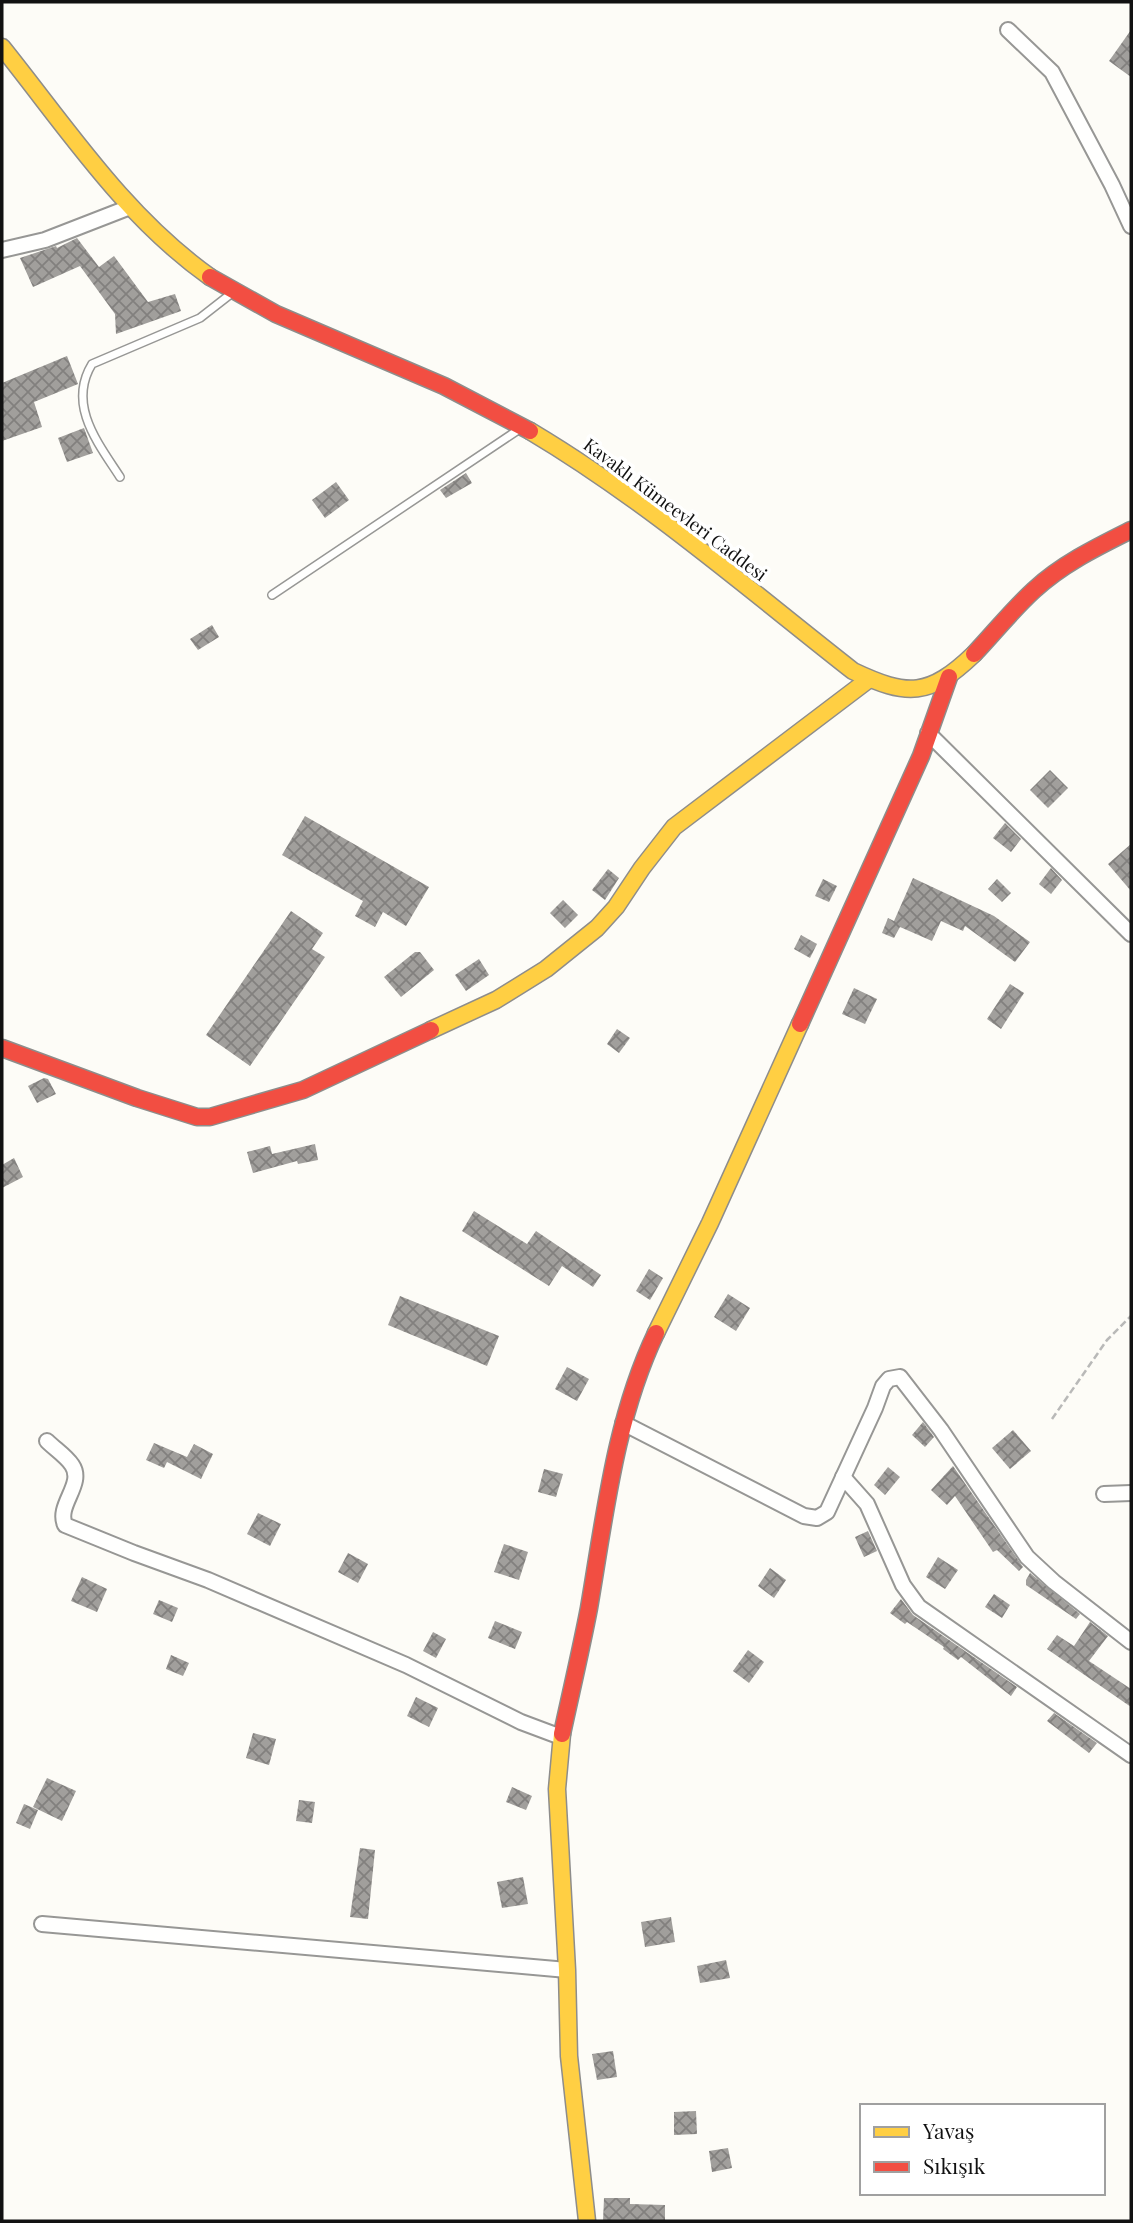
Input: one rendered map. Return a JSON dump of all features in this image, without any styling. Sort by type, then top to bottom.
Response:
[{"type":"street","points":[[1008,30],[1052,72],[1131,226]]},
{"type":"street","name":"Kavaklı Kümeevleri Caddesi","points":[[2,47],[88,159],[130,207],[191,264],[233,292],[274,313],[463,394],[524,426],[632,498],[837,659],[868,680],[887,688],[911,690],[938,685],[1035,589],[1074,561],[1131,530]]},
{"type":"street","points":[[2,250],[45,240],[130,207]]},
{"type":"street","points":[[587,2221],[569,2056],[567,1970],[556,1789],[561,1737],[588,1612],[612,1466],[639,1369],[710,1223],[921,756],[949,677]]},
{"type":"street","points":[[4,1052],[197,1117],[229,1113],[303,1090],[496,1000],[546,969],[597,928],[616,907],[674,827],[868,680]]},
{"type":"street","points":[[928,733],[1131,934]]},
{"type":"street","points":[[623,1423],[811,1519],[822,1517],[827,1512],[883,1386],[889,1379],[900,1377],[941,1430],[1027,1558],[1131,1642]]},
{"type":"street","points":[[47,1441],[74,1471],[73,1486],[63,1510],[65,1525],[208,1580],[406,1665],[521,1723],[561,1737]]},
{"type":"street","points":[[843,1477],[867,1504],[903,1585],[919,1607],[1131,1755]]},
{"type":"street","points":[[1104,1494],[1131,1493]]},
{"type":"street","points":[[41,1924],[567,1970]]},
{"type":"lane","points":[[120,477],[90,430],[84,415],[84,384],[92,364],[200,318],[233,292]]},
{"type":"lane","points":[[272,595],[524,426]]},
{"type":"path","points":[[1052,1419],[1107,1340],[1131,1316]]},
{"type":"building","points":[[1131,30],[1131,77],[1109,61]]},
{"type":"building","points":[[77,238],[99,267],[114,256],[148,302],[175,294],[181,311],[116,334],[115,314],[80,266],[33,287],[20,258],[56,246],[57,248]]},
{"type":"building","points":[[67,356],[78,384],[34,402],[42,427],[2,441],[2,383]]},
{"type":"building","points":[[84,428],[93,453],[67,462],[58,438]]},
{"type":"building","points":[[466,473],[472,483],[446,498],[440,490]]},
{"type":"building","points":[[336,482],[349,500],[325,518],[312,500]]},
{"type":"building","points":[[212,625],[219,637],[198,650],[190,639]]},
{"type":"building","points":[[1050,770],[1068,788],[1048,808],[1030,790]]},
{"type":"building","points":[[305,816],[429,887],[406,926],[383,912],[375,927],[355,916],[363,901],[282,855]]},
{"type":"building","points":[[1005,823],[1021,839],[1011,852],[993,838]]},
{"type":"building","points":[[1131,844],[1131,891],[1108,864]]},
{"type":"building","points":[[1051,868],[1062,880],[1051,894],[1039,884]]},
{"type":"building","points":[[608,869],[619,878],[605,900],[592,890]]},
{"type":"building","points":[[913,878],[994,916],[1030,942],[1015,962],[965,926],[963,931],[941,921],[932,941],[900,927],[894,938],[882,933],[888,918],[894,921]]},
{"type":"building","points":[[823,879],[837,886],[829,902],[815,896]]},
{"type":"building","points":[[997,879],[1011,893],[1002,902],[988,889]]},
{"type":"building","points":[[563,900],[578,915],[565,928],[550,913]]},
{"type":"building","points":[[291,911],[323,933],[312,949],[325,957],[250,1066],[206,1035]]},
{"type":"building","points":[[801,935],[817,944],[810,958],[794,949]]},
{"type":"building","points":[[415,952],[420,952],[434,970],[401,997],[384,977]]},
{"type":"building","points":[[479,959],[489,975],[466,991],[455,975]]},
{"type":"building","points":[[1010,984],[1024,993],[1001,1029],[987,1019]]},
{"type":"building","points":[[854,988],[877,999],[865,1024],[842,1014]]},
{"type":"building","points":[[617,1029],[630,1038],[619,1053],[607,1044]]},
{"type":"building","points":[[44,1078],[48,1079],[56,1094],[37,1103],[28,1086]]},
{"type":"building","points":[[315,1144],[318,1160],[298,1164],[297,1161],[253,1173],[247,1152],[270,1146],[272,1154]]},
{"type":"building","points":[[14,1158],[23,1177],[2,1188],[2,1165]]},
{"type":"building","points":[[474,1211],[527,1244],[536,1231],[601,1275],[593,1287],[562,1266],[549,1286],[462,1231]]},
{"type":"building","points":[[649,1269],[663,1278],[650,1300],[636,1291]]},
{"type":"building","points":[[728,1294],[750,1308],[736,1331],[714,1317]]},
{"type":"building","points":[[400,1296],[499,1336],[487,1366],[388,1325]]},
{"type":"building","points":[[567,1367],[589,1379],[577,1401],[555,1389]]},
{"type":"building","points":[[923,1422],[934,1437],[925,1447],[912,1435]]},
{"type":"building","points":[[1013,1430],[1031,1451],[1010,1469],[992,1448]]},
{"type":"building","points":[[154,1443],[187,1457],[194,1444],[213,1454],[201,1479],[167,1462],[164,1468],[146,1460]]},
{"type":"building","points":[[953,1466],[1023,1567],[1019,1571],[997,1550],[993,1552],[955,1496],[947,1505],[931,1490]]},
{"type":"building","points":[[888,1467],[900,1477],[885,1495],[874,1485]]},
{"type":"building","points":[[544,1469],[563,1474],[556,1497],[538,1492]]},
{"type":"building","points":[[258,1513],[281,1524],[270,1546],[247,1534]]},
{"type":"building","points":[[868,1531],[877,1551],[864,1557],[855,1537]]},
{"type":"building","points":[[504,1544],[528,1552],[519,1580],[494,1572]]},
{"type":"building","points":[[348,1553],[368,1564],[358,1583],[338,1572]]},
{"type":"building","points":[[938,1557],[958,1570],[945,1589],[926,1577]]},
{"type":"building","points":[[770,1568],[786,1580],[774,1598],[758,1586]]},
{"type":"building","points":[[1030,1573],[1080,1614],[1076,1619],[1026,1585]]},
{"type":"building","points":[[82,1577],[107,1589],[97,1612],[71,1601]]},
{"type":"building","points":[[994,1594],[1010,1605],[1002,1618],[985,1607]]},
{"type":"building","points":[[901,1599],[913,1615],[1017,1687],[1011,1696],[961,1657],[958,1660],[943,1649],[944,1647],[890,1613]]},
{"type":"building","points":[[159,1600],[178,1608],[172,1622],[153,1614]]},
{"type":"building","points":[[495,1621],[522,1632],[515,1649],[488,1638]]},
{"type":"building","points":[[1090,1622],[1108,1636],[1089,1661],[1131,1689],[1131,1707],[1047,1649],[1057,1635],[1074,1646]]},
{"type":"building","points":[[433,1632],[446,1639],[436,1658],[423,1651]]},
{"type":"building","points":[[748,1650],[764,1662],[749,1683],[733,1671]]},
{"type":"building","points":[[171,1655],[189,1663],[183,1676],[166,1669]]},
{"type":"building","points":[[416,1697],[438,1708],[429,1727],[407,1716]]},
{"type":"building","points":[[1054,1713],[1097,1743],[1089,1753],[1047,1721]]},
{"type":"building","points":[[253,1733],[276,1739],[269,1765],[246,1758]]},
{"type":"building","points":[[47,1778],[76,1791],[62,1821],[33,1807]]},
{"type":"building","points":[[512,1787],[532,1796],[526,1810],[506,1802]]},
{"type":"building","points":[[299,1800],[315,1802],[312,1823],[296,1821]]},
{"type":"building","points":[[24,1804],[38,1810],[30,1829],[16,1823]]},
{"type":"building","points":[[360,1848],[375,1850],[368,1919],[350,1917]]},
{"type":"building","points":[[523,1877],[528,1904],[502,1908],[497,1882]]},
{"type":"building","points":[[671,1917],[675,1942],[645,1947],[641,1922]]},
{"type":"building","points":[[726,1960],[730,1978],[700,1983],[697,1966]]},
{"type":"building","points":[[613,2051],[617,2077],[597,2080],[592,2054]]},
{"type":"building","points":[[696,2111],[697,2134],[674,2135],[674,2112]]},
{"type":"building","points":[[728,2148],[732,2168],[712,2172],[709,2151]]},
{"type":"building","points":[[604,2198],[630,2198],[630,2204],[665,2205],[665,2221],[603,2221]]},
{"type":"traffic: slow","points":[[2,47],[98,170],[124,199],[150,227],[210,277]]},
{"type":"traffic: slow","points":[[530,431],[655,515],[853,671],[889,685],[917,688],[944,678],[974,654]]},
{"type":"traffic: slow","points":[[431,1030],[496,1000],[546,969],[597,928],[616,907],[674,827],[868,680]]},
{"type":"traffic: slow","points":[[656,1333],[710,1223],[800,1024]]},
{"type":"traffic: slow","points":[[562,1734],[557,1789],[569,2056],[587,2221]]},
{"type":"traffic: jam","points":[[210,277],[276,314],[444,386],[530,431]]},
{"type":"traffic: jam","points":[[974,654],[1018,605],[1056,572],[1131,530]]},
{"type":"traffic: jam","points":[[800,1024],[921,756],[949,677]]},
{"type":"traffic: jam","points":[[2,1048],[137,1098],[197,1117],[210,1117],[303,1090],[431,1030]]},
{"type":"traffic: jam","points":[[562,1734],[586,1624],[606,1503],[621,1433],[630,1399],[656,1333]]}]
